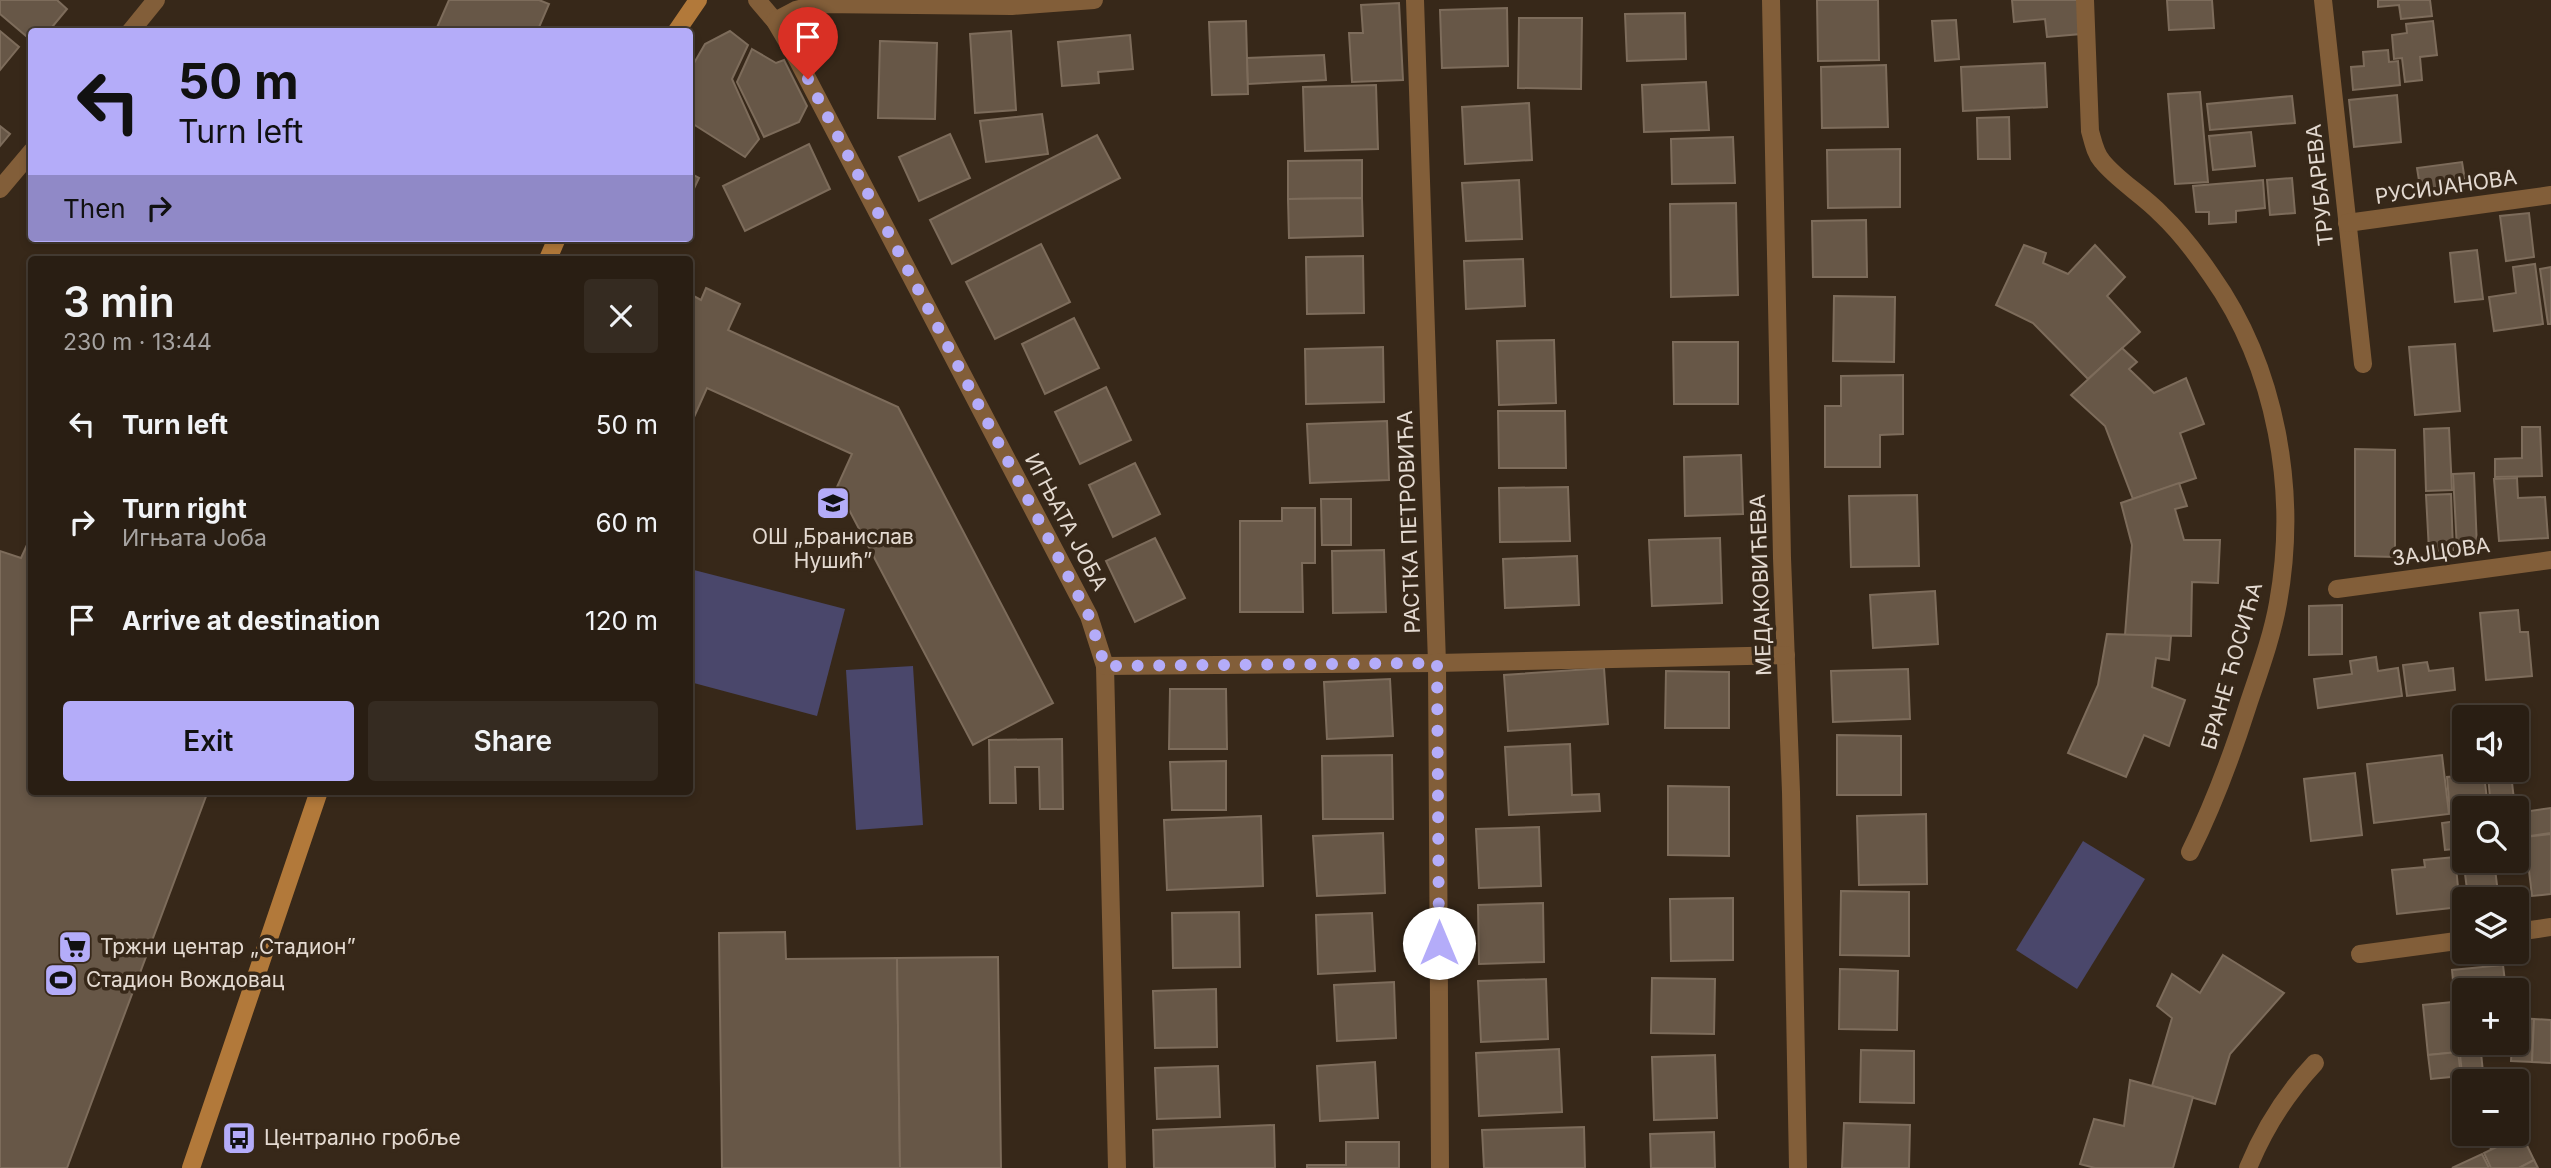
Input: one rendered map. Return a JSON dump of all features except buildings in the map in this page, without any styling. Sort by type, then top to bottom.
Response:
[{"type":"main road","points":[[679,28],[698,0]]},
{"type":"main road","points":[[191,1168],[318,795]]},
{"type":"street","points":[[133,28],[156,0]]},
{"type":"street","name":"ИГЊАТА ЈОБА","points":[[757,0],[775,21],[1089,616],[1105,666],[1117,1168]]},
{"type":"street","points":[[775,21],[796,10],[818,5],[1012,6],[1094,0]]},
{"type":"street","name":"РАСТКА ПЕТРОВИЋА","points":[[1415,0],[1437,663],[1440,1168]]},
{"type":"street","name":"МЕДАКОВИЋЕВА","points":[[1771,0],[1798,1168]]},
{"type":"street","name":"БРАНЕ ЋОСИЋА","points":[[2085,0],[2090,131],[2095,149],[2102,161],[2160,212],[2187,241],[2215,280],[2240,323],[2260,371],[2282,458],[2285,524],[2278,606],[2215,801],[2190,852]]},
{"type":"street","name":"ТРУБАРЕВА","points":[[2323,0],[2363,364]]},
{"type":"street","points":[[0,189],[28,156]]},
{"type":"street","name":"РУСИЈАНОВА","points":[[2347,223],[2551,195]]},
{"type":"street","name":"ЗАЈЦОВА","points":[[2337,589],[2551,560]]},
{"type":"street","points":[[1105,666],[1437,663],[1786,655]]},
{"type":"street","points":[[2529,931],[2551,928]]},
{"type":"street","points":[[2360,954],[2452,942]]},
{"type":"street","points":[[2248,1168],[2260,1140],[2292,1088],[2315,1063]]},
{"type":"shaded area","points":[[693,570],[845,609],[817,716],[693,683]]},
{"type":"shaded area","points":[[913,666],[923,825],[856,830],[846,670]]},
{"type":"shaded area","points":[[2083,841],[2145,879],[2077,989],[2016,950]]},
{"type":"place","name":"ОШ „Бранислав Нушић”","points":[[833,503]]},
{"type":"place","name":"Тржни центар „Стадион”","points":[[75,947]]},
{"type":"place","name":"Стадион Вождовац","points":[[61,980]]},
{"type":"place","name":"Централно гробље","points":[[239,1138]]},
{"type":"route","points":[[808,79],[1089,616],[1105,666],[1437,663],[1439,943]]}]
